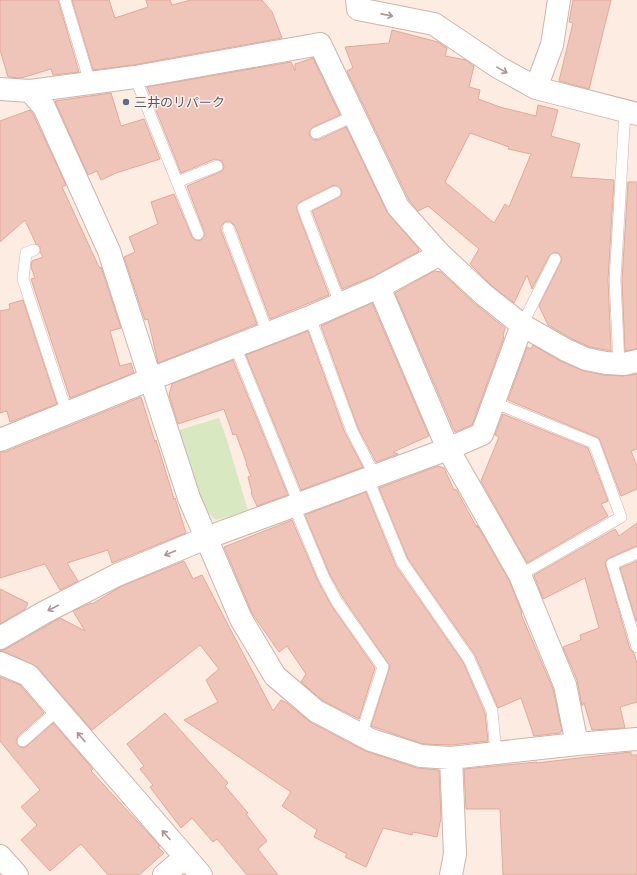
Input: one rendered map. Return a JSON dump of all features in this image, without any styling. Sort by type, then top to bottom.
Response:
[{"type":"street","points":[[357,0],[358,9],[434,24],[498,67],[536,88],[631,112]]},
{"type":"street","points":[[536,88],[552,45],[558,0]]},
{"type":"street","points":[[0,88],[30,91],[136,77],[320,44],[398,206],[440,254],[484,294],[522,325],[566,350],[586,359],[628,362]]},
{"type":"street","points":[[30,91],[44,107],[109,251],[189,498],[241,619],[275,676],[316,711],[371,740],[421,756],[451,758],[637,739]]},
{"type":"street","points":[[0,440],[310,317],[379,287],[440,254]]},
{"type":"street","points":[[379,287],[448,449],[520,575],[565,686],[577,744]]},
{"type":"street","points":[[0,638],[45,612],[117,575],[206,538],[448,449],[482,434],[522,325]]},
{"type":"street","points":[[0,663],[28,675],[201,875]]},
{"type":"street","points":[[451,758],[455,854],[452,875]]},
{"type":"street","points":[[0,856],[17,875]]},
{"type":"street","points":[[164,875],[185,857]]},
{"type":"lane","points":[[65,0],[90,83]]},
{"type":"lane","points":[[136,77],[198,234]]},
{"type":"lane","points":[[628,362],[615,280],[631,112]]},
{"type":"lane","points":[[316,133],[354,116]]},
{"type":"lane","points":[[177,182],[217,166]]},
{"type":"lane","points":[[335,192],[303,208],[340,303]]},
{"type":"lane","points":[[228,228],[268,334]]},
{"type":"lane","points":[[34,250],[26,253],[23,279],[66,413]]},
{"type":"lane","points":[[522,325],[555,259]]},
{"type":"lane","points":[[310,317],[402,562],[469,659],[492,711],[496,753]]},
{"type":"lane","points":[[235,346],[324,578],[334,596],[383,667],[361,735]]},
{"type":"lane","points":[[493,402],[594,443],[621,517],[520,575]]},
{"type":"lane","points":[[637,553],[612,564],[637,647]]},
{"type":"lane","points":[[23,741],[58,710]]},
{"type":"green space","points":[[219,418],[248,511],[216,520],[204,510],[176,431]]},
{"type":"building","points":[[0,0],[58,0],[79,72],[53,75],[51,69],[21,78],[8,77],[0,50]]},
{"type":"building","points":[[72,0],[109,0],[115,18],[148,7],[146,0],[170,0],[172,5],[191,0],[262,0],[272,12],[282,38],[133,65],[93,70]]},
{"type":"building","points":[[573,0],[611,0],[589,89],[559,81],[573,23],[569,22]]},
{"type":"building","points":[[392,30],[438,42],[447,48],[445,56],[466,60],[474,66],[469,87],[480,90],[478,99],[500,107],[536,116],[538,105],[558,110],[551,136],[580,144],[571,177],[614,180],[608,280],[611,351],[590,347],[572,339],[548,325],[539,306],[561,262],[562,258],[558,253],[554,252],[549,256],[532,289],[527,275],[514,303],[491,285],[470,264],[479,249],[428,206],[418,211],[409,200],[347,71],[353,68],[345,47],[389,43]],"holes":[[[470,133],[509,147],[508,149],[531,154],[509,207],[505,204],[494,223],[445,182]]]},
{"type":"building","points":[[313,58],[340,115],[313,127],[309,132],[310,136],[312,139],[318,140],[346,127],[387,212],[419,251],[374,276],[342,289],[312,211],[341,196],[341,189],[336,185],[332,186],[300,202],[296,208],[329,295],[270,319],[235,226],[230,221],[225,222],[221,226],[221,230],[257,324],[158,363],[148,319],[145,320],[124,257],[135,252],[129,237],[158,224],[151,202],[174,194],[192,237],[197,241],[201,240],[205,235],[204,231],[187,186],[220,172],[224,167],[222,161],[215,159],[181,173],[147,87],[291,62],[295,71],[295,64]]},
{"type":"building","points":[[111,93],[121,126],[144,119],[160,159],[116,173],[101,180],[97,171],[88,175],[55,101]]},
{"type":"building","points":[[30,110],[66,185],[62,187],[98,265],[100,268],[101,267],[121,328],[110,331],[120,366],[131,363],[134,373],[70,398],[31,279],[35,278],[31,267],[32,261],[43,257],[40,252],[40,247],[36,244],[25,220],[0,242],[0,121]]},
{"type":"building","points":[[628,182],[637,182],[637,349],[625,351],[622,280]]},
{"type":"building","points":[[434,271],[441,272],[475,304],[505,328],[504,337],[472,425],[455,432],[395,293]]},
{"type":"building","points":[[23,300],[57,404],[10,422],[7,411],[0,413],[0,311],[10,309],[9,304]]},
{"type":"building","points":[[372,303],[429,436],[393,452],[398,454],[376,462],[358,428],[321,326]]},
{"type":"building","points":[[308,331],[345,433],[363,467],[301,490],[246,355]]},
{"type":"building","points":[[533,345],[560,361],[584,371],[604,375],[623,376],[637,374],[637,449],[631,451],[637,466],[637,489],[621,496],[599,438],[508,400],[527,347],[531,349]]},
{"type":"building","points":[[233,360],[288,495],[257,506],[251,493],[248,477],[251,476],[247,464],[236,434],[233,435],[224,409],[178,424],[169,395],[172,384]]},
{"type":"building","points":[[141,397],[186,533],[112,563],[108,550],[67,563],[78,581],[60,590],[45,564],[0,578],[0,452],[5,452]]},
{"type":"building","points":[[503,414],[588,448],[608,501],[601,504],[608,516],[527,563],[481,481],[499,437],[495,435]]},
{"type":"building","points":[[438,466],[444,468],[454,490],[456,489],[477,528],[477,525],[509,580],[522,613],[521,614],[553,689],[562,731],[560,733],[534,736],[521,698],[498,708],[475,655],[408,559],[379,488]]},
{"type":"building","points":[[366,492],[396,566],[463,662],[485,713],[488,741],[451,745],[423,744],[371,726],[390,666],[343,598],[330,575],[305,515]]},
{"type":"building","points":[[292,520],[318,581],[331,605],[375,668],[359,719],[323,701],[301,682],[306,674],[287,646],[279,652],[252,613],[224,547]]},
{"type":"building","points":[[637,523],[637,546],[609,558],[605,563],[630,649],[634,653],[637,664],[637,702],[620,707],[625,728],[592,730],[584,703],[582,706],[577,680],[563,647],[581,640],[580,635],[599,628],[585,578],[543,599],[534,575],[615,529],[619,536]]},
{"type":"building","points":[[184,561],[193,579],[202,575],[273,711],[281,700],[287,703],[310,722],[365,751],[417,768],[439,770],[441,818],[437,837],[413,832],[412,835],[383,828],[366,867],[345,857],[347,854],[314,837],[317,830],[282,806],[291,792],[184,720],[218,702],[206,680],[219,669],[200,645],[92,730],[37,667],[0,651],[60,618],[85,631],[73,611],[91,603],[92,604],[122,586]]},
{"type":"building","points":[[637,561],[637,621],[636,621],[620,568]]},
{"type":"building","points":[[0,589],[28,603],[25,609],[0,624]]},
{"type":"building","points":[[0,677],[20,685],[44,713],[18,736],[16,742],[18,746],[24,748],[53,723],[93,769],[91,771],[160,846],[158,847],[164,853],[139,875],[108,875],[81,844],[50,871],[21,840],[37,825],[21,807],[40,790],[0,741]]},
{"type":"building","points":[[165,713],[228,783],[225,786],[248,813],[246,814],[267,841],[258,849],[278,875],[247,875],[217,839],[213,842],[192,818],[181,828],[150,787],[153,785],[140,769],[144,766],[127,744]]},
{"type":"building","points":[[631,752],[631,755],[637,755],[637,875],[503,875],[500,809],[466,809],[464,769],[537,762],[536,763]]},
{"type":"place","name":"三井のリパーク","points":[[126,102]]}]
